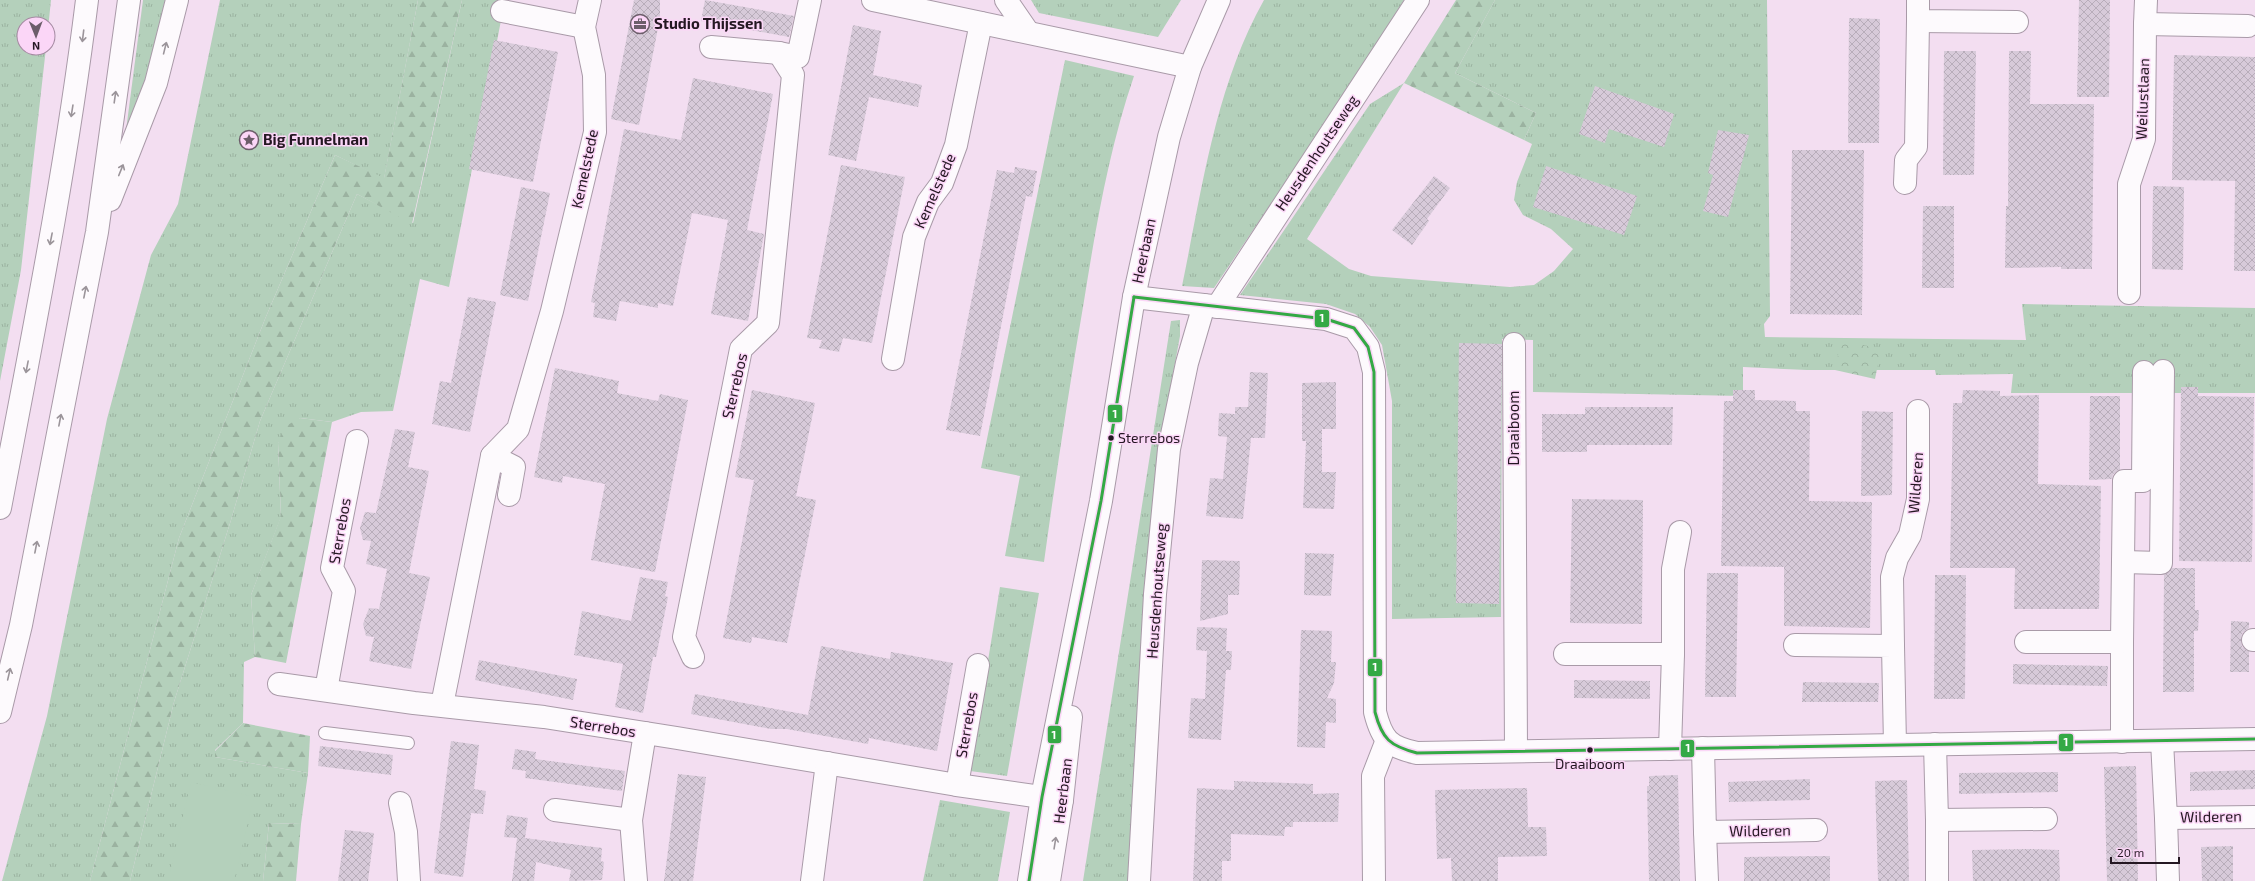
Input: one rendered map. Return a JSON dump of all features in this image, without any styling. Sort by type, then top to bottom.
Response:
[{"type":"main road","points":[[0,508],[53,228],[78,73],[87,0]]},
{"type":"main road","points":[[0,712],[21,625],[97,232],[129,0]]},
{"type":"main road","points":[[97,232],[156,83],[177,0]]},
{"type":"main road","name":"Kemelstede","points":[[492,456],[518,429],[553,309],[595,132],[594,75],[584,27],[590,0]]},
{"type":"main road","points":[[711,48],[778,53],[798,57],[810,0]]},
{"type":"main road","points":[[873,0],[1190,67]]},
{"type":"main road","points":[[1006,0],[1028,32]]},
{"type":"main road","name":"Heerbaan","points":[[1029,881],[1052,798],[1086,581],[1134,297],[1169,137],[1190,67],[1219,0]]},
{"type":"main road","name":"Heusdenhoutseweg","points":[[1139,881],[1155,594],[1169,449],[1187,363],[1211,306],[1418,0]]},
{"type":"main road","points":[[1906,183],[1906,160],[1916,147],[1918,0]]},
{"type":"main road","name":"Weilustlaan","points":[[2129,292],[2129,184],[2144,138],[2146,0]]},
{"type":"main road","points":[[502,11],[584,27]]},
{"type":"main road","points":[[1918,22],[2017,22]]},
{"type":"main road","name":"Kemelstede","points":[[893,359],[914,237],[928,202],[942,183],[956,145],[981,23]]},
{"type":"main road","points":[[2145,24],[2248,26]]},
{"type":"main road","name":"Sterrebos","points":[[693,657],[684,637],[741,350],[768,323],[793,75],[778,53]]},
{"type":"main road","points":[[1134,297],[1326,319],[1354,328],[1368,346],[1374,372],[1375,712],[1378,724],[1387,740],[1398,748],[1417,753],[2255,739]]},
{"type":"main road","name":"Draaiboom","points":[[1514,344],[1516,751]]},
{"type":"main road","points":[[2122,742],[2122,642],[2124,481],[2143,481],[2153,371],[2161,563],[2123,562]]},
{"type":"main road","name":"Wilderen","points":[[1895,745],[1892,577],[1897,558],[1910,535],[1918,499],[1918,411]]},
{"type":"main road","name":"Sterrebos","points":[[326,690],[344,591],[332,568],[357,441]]},
{"type":"main road","points":[[442,705],[492,456],[514,467],[509,495]]},
{"type":"main road","points":[[1670,749],[1673,654],[1673,569],[1680,532]]},
{"type":"main road","points":[[2026,642],[2122,642]]},
{"type":"main road","points":[[1795,645],[1893,646]]},
{"type":"main road","points":[[1565,654],[1673,654]]},
{"type":"main road","name":"Sterrebos","points":[[957,785],[978,665]]},
{"type":"main road","name":"Sterrebos","points":[[280,684],[414,703],[544,717],[957,785],[1052,798]]},
{"type":"main road","name":"Sterrebos","points":[[636,881],[631,820],[645,733]]},
{"type":"main road","points":[[1374,881],[1373,776],[1387,740]]},
{"type":"main road","name":"Wilderen","points":[[2162,741],[2168,881]]},
{"type":"main road","points":[[1935,744],[1937,881]]},
{"type":"main road","points":[[1703,748],[1707,881]]},
{"type":"main road","points":[[812,881],[827,763]]},
{"type":"main road","name":"Heerbaan","points":[[1049,881],[1052,798]]},
{"type":"main road","points":[[400,803],[406,832],[409,881]]},
{"type":"main road","points":[[555,810],[631,820]]},
{"type":"main road","name":"Wilderen","points":[[2166,818],[2255,817]]},
{"type":"main road","points":[[1937,820],[2046,819]]},
{"type":"main road","name":"Wilderen","points":[[1705,832],[1816,830]]},
{"type":"lane","points":[[325,733],[408,743]]},
{"type":"green space","points":[[0,0],[51,0],[49,16],[16,16],[16,56],[45,56],[21,270],[0,381]]},
{"type":"green space","points":[[143,0],[173,0],[153,76],[125,138]]},
{"type":"green space","points":[[220,0],[418,0],[384,179],[335,155],[265,319],[179,538],[90,881],[2,881],[47,716],[107,419],[151,255],[178,204]]},
{"type":"green space","points":[[418,0],[462,0],[412,224],[357,194],[260,421],[231,520],[174,702],[130,881],[90,881],[179,538],[265,319],[335,155],[384,178]]},
{"type":"green space","points":[[462,0],[505,0],[449,287],[420,279],[393,411],[361,412],[332,422],[300,418],[278,443],[281,517],[251,595],[255,657],[244,662],[243,723],[215,750],[215,757],[308,773],[301,824],[269,823],[263,881],[130,881],[174,702],[231,520],[260,421],[357,194],[413,223]]},
{"type":"green space","points":[[1031,0],[1181,0],[1158,37],[1039,13]]},
{"type":"green space","points":[[1264,0],[1404,0],[1336,107],[1214,288],[1182,286],[1204,176],[1222,103],[1233,68],[1247,33]]},
{"type":"green space","points":[[1456,0],[1495,0],[1455,73],[1536,113],[1524,140],[1404,83]]},
{"type":"green space","points":[[1495,0],[1767,0],[1770,316],[1764,324],[1765,337],[2026,340],[2022,304],[2255,308],[2255,393],[2011,393],[2013,374],[1936,375],[1935,370],[1807,370],[1743,367],[1743,396],[1533,392],[1533,340],[1502,339],[1501,617],[1392,619],[1392,401],[1382,345],[1370,327],[1355,314],[1326,304],[1240,295],[1370,104],[1404,83],[1307,239],[1349,269],[1371,276],[1510,287],[1534,285],[1554,271],[1573,249],[1551,229],[1523,215],[1514,200],[1517,182],[1532,144],[1524,140],[1536,113],[1455,73]]},
{"type":"green space","points":[[1065,60],[1134,76],[1117,131],[1104,188],[1068,399],[1044,562],[1005,556],[1020,476],[981,468]]},
{"type":"green space","points":[[1180,320],[1180,336],[1164,423],[1134,881],[1083,881],[1171,321]]},
{"type":"green space","points":[[1841,340],[1881,349],[1875,379],[1835,370]]},
{"type":"green space","points":[[300,418],[332,422],[286,663],[255,657],[251,595],[281,516],[278,443],[284,427]]},
{"type":"green space","points":[[1000,587],[1039,593],[1007,776],[970,771]]},
{"type":"green space","points":[[243,723],[310,736],[308,773],[215,757],[215,751]]},
{"type":"green space","points":[[191,782],[254,797],[234,881],[168,881]]},
{"type":"green space","points":[[940,800],[1010,812],[998,881],[923,881]]},
{"type":"green space","points":[[269,823],[301,824],[296,881],[263,881]]},
{"type":"building","points":[[634,0],[660,0],[660,18],[639,125],[611,119]]},
{"type":"building","points":[[705,0],[794,16],[789,37],[701,21]]},
{"type":"building","points":[[2079,0],[2110,0],[2109,97],[2077,97]]},
{"type":"building","points":[[1849,18],[1880,19],[1879,143],[1848,143]]},
{"type":"building","points":[[853,25],[881,31],[873,75],[922,85],[918,107],[869,97],[856,161],[828,155]]},
{"type":"building","points":[[494,40],[558,52],[533,182],[469,169]]},
{"type":"building","points":[[1944,51],[1976,51],[1974,175],[1943,175]]},
{"type":"building","points":[[2009,51],[2031,51],[2030,104],[2094,104],[2092,269],[2061,269],[2061,267],[2005,268],[2006,206],[2008,206]]},
{"type":"building","points":[[2174,55],[2255,57],[2255,271],[2234,271],[2235,181],[2172,180]]},
{"type":"building","points":[[693,78],[773,94],[747,230],[764,234],[748,321],[711,314],[728,220],[692,213],[673,306],[658,303],[658,308],[620,301],[616,321],[593,317],[595,303],[591,302],[624,129],[681,140]]},
{"type":"building","points":[[1595,86],[1674,114],[1664,147],[1609,129],[1605,143],[1579,134]]},
{"type":"building","points":[[1718,130],[1749,135],[1728,217],[1703,211],[1713,175],[1708,173]]},
{"type":"building","points":[[1792,150],[1864,150],[1862,315],[1790,314]]},
{"type":"building","points":[[841,165],[905,177],[872,343],[843,338],[839,352],[819,348],[822,340],[807,338]]},
{"type":"building","points":[[1546,166],[1637,196],[1624,235],[1533,207]]},
{"type":"building","points":[[1015,167],[1037,171],[1032,197],[1026,196],[980,436],[946,430],[997,170],[1014,173]]},
{"type":"building","points":[[1434,176],[1450,188],[1427,219],[1429,221],[1412,245],[1392,230]]},
{"type":"building","points":[[2153,186],[2184,187],[2183,270],[2152,269]]},
{"type":"building","points":[[521,187],[550,193],[528,301],[500,295]]},
{"type":"building","points":[[1923,206],[1954,206],[1954,288],[1922,288]]},
{"type":"building","points":[[468,297],[496,302],[470,432],[432,424],[440,381],[451,383]]},
{"type":"building","points":[[1459,343],[1502,344],[1499,604],[1456,603]]},
{"type":"building","points":[[555,368],[619,381],[617,393],[658,401],[660,394],[688,400],[655,572],[591,560],[605,484],[563,476],[562,483],[534,477]]},
{"type":"building","points":[[1250,372],[1268,373],[1265,438],[1251,438],[1243,519],[1206,516],[1210,478],[1223,479],[1227,437],[1218,436],[1219,413],[1235,414],[1235,407],[1248,407]]},
{"type":"building","points":[[1336,382],[1336,429],[1322,429],[1322,472],[1336,472],[1334,509],[1303,508],[1306,441],[1302,441],[1302,383]]},
{"type":"building","points":[[2181,387],[2198,387],[2198,396],[2254,397],[2252,562],[2179,561]]},
{"type":"building","points":[[752,390],[815,403],[796,496],[816,500],[787,643],[752,637],[751,643],[723,638],[754,480],[735,477]]},
{"type":"building","points":[[1733,390],[1755,390],[1755,400],[1796,401],[1796,411],[1810,411],[1809,501],[1872,502],[1870,628],[1784,626],[1784,567],[1721,566],[1724,401],[1733,401]]},
{"type":"building","points":[[1963,390],[2000,391],[2000,396],[2039,395],[2038,484],[2101,486],[2099,609],[2014,609],[2015,568],[1950,568],[1953,403],[1962,403]]},
{"type":"building","points":[[2090,396],[2120,396],[2120,470],[2113,474],[2112,479],[2089,480]]},
{"type":"building","points":[[1585,407],[1673,407],[1672,445],[1587,445],[1587,452],[1542,452],[1542,414],[1585,414]]},
{"type":"building","points":[[1862,411],[1893,412],[1892,495],[1861,496]]},
{"type":"building","points":[[395,429],[415,432],[408,467],[429,471],[409,573],[430,577],[411,669],[369,661],[374,637],[366,636],[363,624],[369,608],[379,609],[387,569],[366,564],[371,541],[363,540],[360,528],[365,512],[376,513]]},
{"type":"building","points":[[1572,499],[1643,500],[1642,624],[1570,623]]},
{"type":"building","points":[[1305,553],[1334,554],[1331,596],[1304,595]]},
{"type":"building","points":[[1202,560],[1240,561],[1239,595],[1228,595],[1228,614],[1200,621]]},
{"type":"building","points":[[2172,568],[2195,568],[2195,610],[2199,610],[2198,631],[2194,631],[2194,692],[2163,692],[2164,575]]},
{"type":"building","points":[[1707,573],[1738,573],[1736,697],[1705,697]]},
{"type":"building","points":[[1935,575],[1966,575],[1965,699],[1934,699]]},
{"type":"building","points":[[640,577],[668,582],[665,596],[668,597],[656,657],[653,657],[643,713],[615,707],[623,664],[574,655],[582,611],[631,621]]},
{"type":"building","points":[[2231,621],[2249,622],[2249,628],[2242,633],[2241,640],[2242,647],[2249,651],[2249,672],[2230,672]]},
{"type":"building","points":[[1197,627],[1227,628],[1226,651],[1232,651],[1231,670],[1226,670],[1221,740],[1188,738],[1191,698],[1205,699],[1207,651],[1196,650]]},
{"type":"building","points":[[1301,630],[1332,631],[1331,662],[1336,662],[1334,683],[1327,698],[1336,699],[1336,723],[1326,722],[1325,748],[1297,747]]},
{"type":"building","points":[[821,646],[890,659],[891,652],[953,663],[937,751],[869,738],[868,744],[787,729],[771,729],[691,714],[695,694],[808,715]]},
{"type":"building","points":[[479,660],[577,679],[573,700],[475,680]]},
{"type":"building","points":[[2013,664],[2108,666],[2107,686],[2013,684]]},
{"type":"building","points":[[1574,680],[1650,681],[1650,699],[1574,698]]},
{"type":"building","points":[[1803,682],[1879,683],[1878,702],[1802,702]]},
{"type":"building","points":[[451,741],[479,745],[474,789],[486,791],[483,814],[471,813],[463,877],[434,873]]},
{"type":"building","points":[[320,746],[393,755],[391,775],[318,766]]},
{"type":"building","points":[[515,749],[536,752],[535,759],[625,771],[622,791],[525,778],[526,771],[512,769]]},
{"type":"building","points":[[2136,766],[2138,881],[2107,881],[2104,767]]},
{"type":"building","points":[[2255,770],[2255,789],[2190,791],[2190,772]]},
{"type":"building","points":[[2058,772],[2058,792],[1959,794],[1959,773]]},
{"type":"building","points":[[678,774],[706,777],[693,881],[664,881]]},
{"type":"building","points":[[1678,775],[1680,881],[1649,881],[1647,786],[1649,786],[1649,776]]},
{"type":"building","points":[[1810,779],[1810,800],[1729,802],[1728,782]]},
{"type":"building","points":[[1907,780],[1909,881],[1878,881],[1875,781]]},
{"type":"building","points":[[1234,781],[1313,784],[1313,794],[1339,793],[1338,822],[1293,822],[1293,827],[1285,827],[1284,836],[1231,834],[1231,861],[1222,861],[1222,881],[1193,881],[1197,788],[1234,790]]},
{"type":"building","points":[[1527,788],[1528,827],[1546,827],[1547,856],[1498,857],[1498,881],[1452,881],[1451,858],[1437,859],[1435,790]]},
{"type":"building","points":[[507,815],[528,818],[525,838],[602,848],[601,861],[604,862],[602,880],[569,881],[571,870],[536,862],[534,881],[512,881],[517,838],[504,837]]},
{"type":"building","points":[[345,830],[374,833],[368,881],[338,881]]},
{"type":"building","points":[[2233,846],[2233,881],[2202,881],[2201,847]]},
{"type":"building","points":[[1972,850],[2059,850],[2060,881],[1973,881]]},
{"type":"building","points":[[1830,856],[1830,881],[1744,881],[1744,857]]},
{"type":"transit line","name":"1","points":[[1134,297],[1326,319],[1354,328],[1368,347],[1374,372],[1375,712],[1384,735],[1388,740],[1400,747],[1417,753],[2255,739]]},
{"type":"transit line","name":"1","points":[[1029,881],[1042,797],[1101,501],[1134,297]]},
{"type":"place","name":"Studio Thijssen","points":[[640,24]]},
{"type":"place","name":"Big Funnelman","points":[[249,140]]},
{"type":"place","name":"Sterrebos","points":[[1111,438]]},
{"type":"place","name":"Draaiboom","points":[[1590,750]]}]
